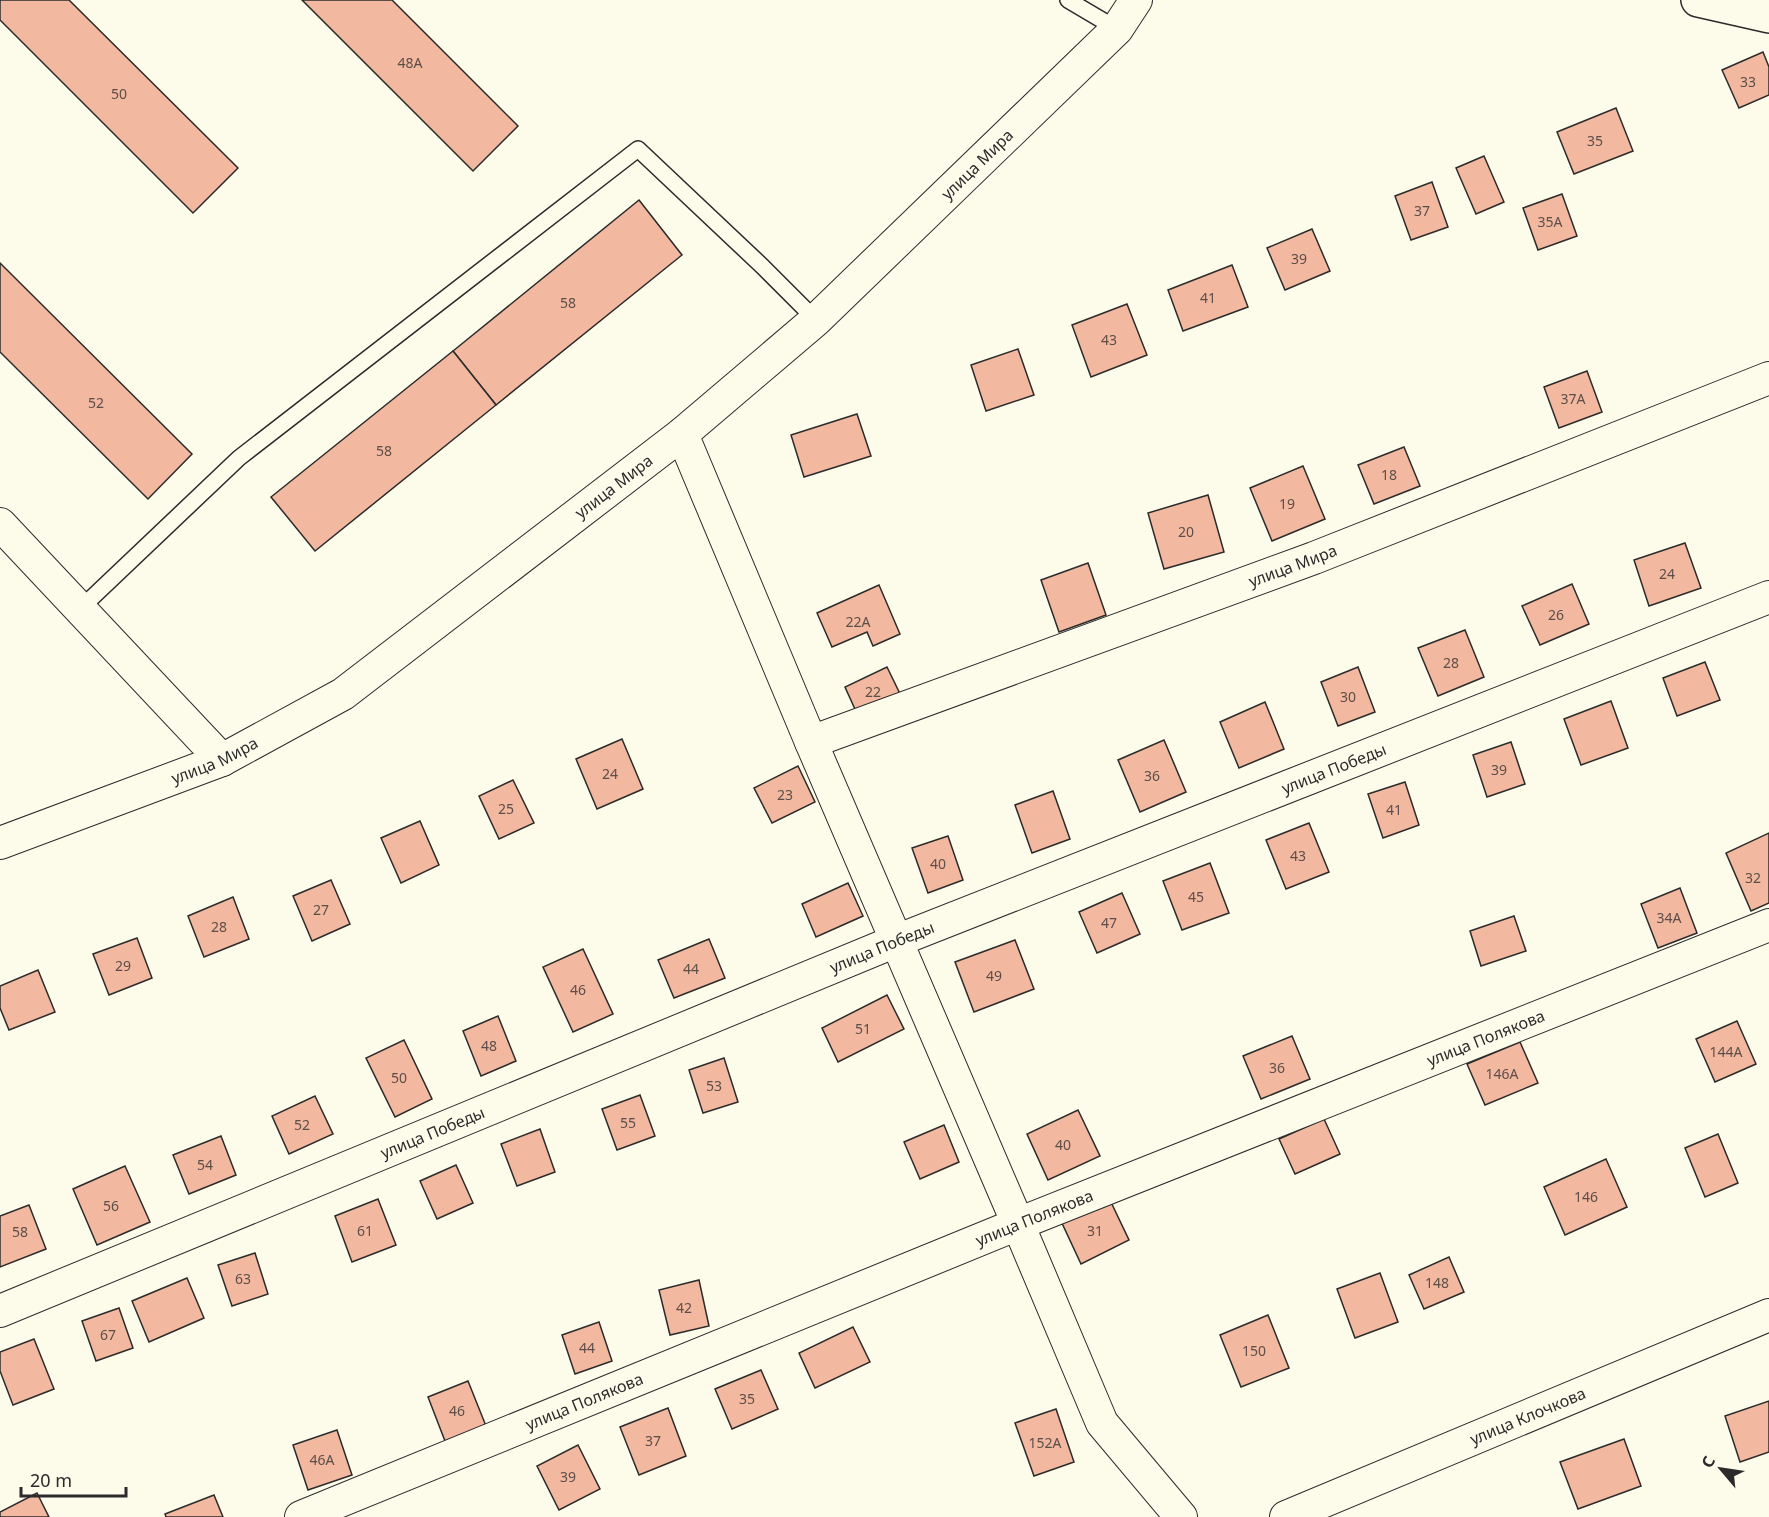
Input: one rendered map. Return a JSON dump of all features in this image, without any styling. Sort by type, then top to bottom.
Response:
[{"type":"street","name":"улица Мира","points":[[0,843],[222,760],[342,694],[682,434],[816,320],[1117,29],[1136,0]]},
{"type":"street","points":[[1698,0],[1769,16]]},
{"type":"street","name":"улица Мира","points":[[811,742],[1314,558],[1769,378]]},
{"type":"street","points":[[682,434],[1102,1423],[1181,1517]]},
{"type":"street","points":[[0,524],[222,760]]},
{"type":"street","name":"улица Победы","points":[[0,1311],[896,941],[1769,597]]},
{"type":"street","name":"улица Полякова","points":[[301,1517],[1018,1224],[1769,925]]},
{"type":"street","name":"улица Клочкова","points":[[1286,1517],[1769,1315]]},
{"type":"lane","points":[[1068,0],[1117,29]]},
{"type":"lane","points":[[80,609],[239,458],[638,149],[816,320]]},
{"type":"building","points":[[0,0],[69,0],[238,168],[193,213],[0,20]]},
{"type":"building","points":[[302,0],[392,0],[518,126],[473,171]]},
{"type":"building","points":[[1763,52],[1769,67],[1769,95],[1739,108],[1722,70]]},
{"type":"building","points":[[1616,108],[1633,151],[1574,174],[1557,132]]},
{"type":"building","points":[[1484,156],[1504,202],[1476,214],[1456,168]]},
{"type":"building","points":[[1432,182],[1448,227],[1411,240],[1395,196]]},
{"type":"building","points":[[1562,194],[1577,236],[1538,250],[1523,208]]},
{"type":"building","points":[[639,200],[682,255],[496,405],[453,351]]},
{"type":"building","points":[[1312,229],[1330,271],[1285,290],[1267,248]]},
{"type":"building","points":[[0,263],[192,454],[148,499],[0,352]]},
{"type":"building","points":[[1232,265],[1248,307],[1183,331],[1168,290]]},
{"type":"building","points":[[1127,304],[1147,355],[1091,377],[1072,325]]},
{"type":"building","points":[[1018,349],[1034,395],[986,411],[971,365]]},
{"type":"building","points":[[453,351],[496,405],[315,551],[271,497]]},
{"type":"building","points":[[1587,371],[1602,412],[1559,428],[1544,387]]},
{"type":"building","points":[[857,414],[871,456],[804,477],[791,435]]},
{"type":"building","points":[[1404,447],[1420,486],[1374,504],[1358,465]]},
{"type":"building","points":[[1303,466],[1325,519],[1272,541],[1250,488]]},
{"type":"building","points":[[1208,495],[1224,552],[1164,569],[1148,513]]},
{"type":"building","points":[[1685,543],[1701,588],[1649,606],[1634,560]]},
{"type":"building","points":[[1088,563],[1106,615],[1059,632],[1041,580]]},
{"type":"building","points":[[1572,584],[1589,624],[1540,645],[1522,606]]},
{"type":"building","points":[[879,585],[900,634],[873,646],[867,632],[832,647],[817,613]]},
{"type":"building","points":[[1465,630],[1484,677],[1438,696],[1418,648]]},
{"type":"building","points":[[1705,662],[1720,700],[1677,716],[1663,678]]},
{"type":"building","points":[[887,667],[902,698],[859,718],[845,687]]},
{"type":"building","points":[[1358,667],[1375,712],[1338,726],[1321,682]]},
{"type":"building","points":[[1611,701],[1628,748],[1581,765],[1564,719]]},
{"type":"building","points":[[1265,702],[1284,749],[1239,768],[1220,722]]},
{"type":"building","points":[[622,739],[643,789],[597,809],[576,759]]},
{"type":"building","points":[[1164,740],[1186,792],[1140,812],[1118,760]]},
{"type":"building","points":[[1511,742],[1525,784],[1487,797],[1473,755]]},
{"type":"building","points":[[798,766],[815,802],[772,823],[754,788]]},
{"type":"building","points":[[513,780],[534,823],[499,839],[479,796]]},
{"type":"building","points":[[1405,782],[1419,825],[1383,838],[1368,794]]},
{"type":"building","points":[[1053,791],[1070,839],[1032,853],[1015,805]]},
{"type":"building","points":[[420,821],[439,865],[401,883],[381,838]]},
{"type":"building","points":[[1309,823],[1329,872],[1286,889],[1266,840]]},
{"type":"building","points":[[1769,833],[1769,903],[1751,911],[1726,853]]},
{"type":"building","points":[[948,836],[963,880],[928,893],[912,848]]},
{"type":"building","points":[[1210,863],[1229,913],[1182,930],[1163,881]]},
{"type":"building","points":[[331,880],[350,924],[312,941],[293,896]]},
{"type":"building","points":[[848,883],[863,916],[816,937],[802,904]]},
{"type":"building","points":[[1680,888],[1697,933],[1658,948],[1641,904]]},
{"type":"building","points":[[1122,893],[1140,934],[1097,953],[1079,912]]},
{"type":"building","points":[[233,897],[249,939],[204,957],[188,916]]},
{"type":"building","points":[[1514,916],[1526,951],[1481,966],[1470,931]]},
{"type":"building","points":[[137,938],[152,978],[109,995],[93,954]]},
{"type":"building","points":[[709,939],[725,978],[674,998],[658,960]]},
{"type":"building","points":[[1015,940],[1034,989],[974,1012],[955,962]]},
{"type":"building","points":[[583,949],[613,1014],[573,1032],[543,967]]},
{"type":"building","points":[[38,970],[55,1012],[9,1030],[0,1008],[0,986]]},
{"type":"building","points":[[887,995],[904,1029],[838,1062],[822,1028]]},
{"type":"building","points":[[498,1016],[516,1061],[481,1076],[463,1031]]},
{"type":"building","points":[[1737,1021],[1756,1064],[1715,1082],[1696,1039]]},
{"type":"building","points":[[1292,1036],[1310,1079],[1261,1099],[1243,1056]]},
{"type":"building","points":[[404,1040],[432,1099],[395,1117],[366,1058]]},
{"type":"building","points":[[1520,1042],[1538,1083],[1485,1105],[1467,1064]]},
{"type":"building","points":[[724,1058],[738,1102],[703,1113],[689,1070]]},
{"type":"building","points":[[640,1095],[655,1136],[617,1150],[602,1109]]},
{"type":"building","points":[[315,1096],[333,1134],[289,1154],[272,1116]]},
{"type":"building","points":[[1078,1110],[1100,1156],[1048,1180],[1027,1134]]},
{"type":"building","points":[[1324,1119],[1340,1154],[1295,1174],[1279,1139]]},
{"type":"building","points":[[944,1125],[959,1162],[920,1179],[904,1142]]},
{"type":"building","points":[[540,1129],[555,1172],[517,1186],[501,1144]]},
{"type":"building","points":[[1718,1134],[1738,1183],[1705,1197],[1685,1148]]},
{"type":"building","points":[[221,1136],[236,1175],[189,1194],[173,1155]]},
{"type":"building","points":[[1606,1159],[1627,1207],[1565,1235],[1544,1187]]},
{"type":"building","points":[[456,1165],[473,1203],[437,1219],[420,1181]]},
{"type":"building","points":[[125,1166],[150,1222],[97,1245],[73,1189]]},
{"type":"building","points":[[1109,1198],[1129,1240],[1081,1264],[1061,1221]]},
{"type":"building","points":[[378,1199],[396,1245],[352,1262],[335,1216]]},
{"type":"building","points":[[29,1205],[46,1249],[0,1267],[0,1216]]},
{"type":"building","points":[[255,1253],[268,1294],[232,1306],[218,1265]]},
{"type":"building","points":[[1449,1257],[1464,1292],[1424,1309],[1409,1275]]},
{"type":"building","points":[[1380,1273],[1398,1322],[1355,1338],[1337,1289]]},
{"type":"building","points":[[187,1278],[204,1318],[149,1342],[132,1301]]},
{"type":"building","points":[[699,1280],[709,1326],[670,1335],[659,1290]]},
{"type":"building","points":[[119,1308],[133,1348],[96,1361],[82,1321]]},
{"type":"building","points":[[1268,1315],[1289,1368],[1241,1387],[1220,1335]]},
{"type":"building","points":[[599,1322],[612,1361],[575,1374],[562,1335]]},
{"type":"building","points":[[853,1327],[870,1362],[815,1388],[799,1353]]},
{"type":"building","points":[[34,1339],[54,1389],[13,1405],[0,1371],[0,1352]]},
{"type":"building","points":[[761,1370],[778,1409],[732,1429],[715,1389]]},
{"type":"building","points":[[468,1381],[486,1426],[445,1441],[428,1397]]},
{"type":"building","points":[[1769,1401],[1769,1452],[1740,1462],[1725,1416]]},
{"type":"building","points":[[668,1408],[686,1456],[639,1475],[620,1427]]},
{"type":"building","points":[[1056,1409],[1074,1462],[1034,1476],[1015,1423]]},
{"type":"building","points":[[337,1430],[352,1475],[308,1490],[293,1445]]},
{"type":"building","points":[[1624,1439],[1641,1486],[1578,1509],[1560,1462]]},
{"type":"building","points":[[578,1445],[600,1489],[559,1510],[537,1466]]},
{"type":"building","points":[[37,1493],[49,1517],[0,1517],[0,1512]]},
{"type":"building","points":[[214,1495],[223,1517],[166,1517],[165,1514]]}]
